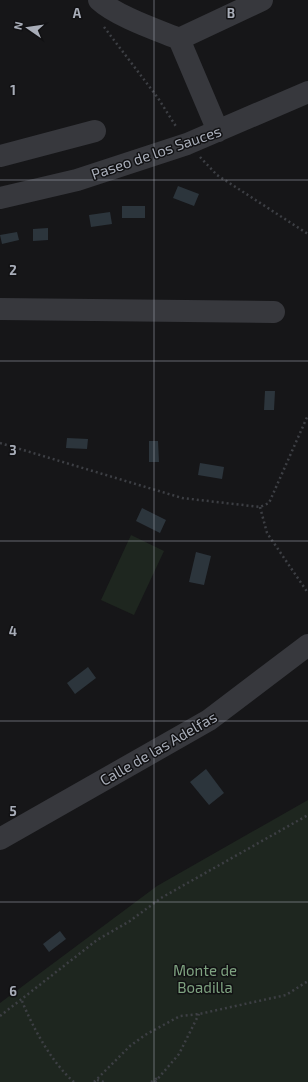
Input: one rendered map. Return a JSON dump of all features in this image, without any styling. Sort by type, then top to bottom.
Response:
[{"type":"street","points":[[99,0],[104,5],[179,40],[218,131]]},
{"type":"street","points":[[179,40],[262,0]]},
{"type":"street","name":"Paseo de los Sauces","points":[[0,198],[77,180],[187,144],[308,92]]},
{"type":"street","points":[[0,156],[95,131]]},
{"type":"street","points":[[0,308],[274,312]]},
{"type":"street","name":"Calle de las Adelfas","points":[[0,838],[209,720],[308,645]]},
{"type":"path","points":[[101,24],[158,98],[187,144],[217,175],[308,234]]},
{"type":"path","points":[[0,443],[182,498],[260,507],[269,503],[308,415]]},
{"type":"path","points":[[260,507],[267,533],[308,593]]},
{"type":"path","points":[[0,1016],[97,940],[130,921],[161,898],[308,815]]},
{"type":"path","points":[[96,1081],[130,1046],[145,1035],[180,1016],[199,1014],[286,995],[308,981]]},
{"type":"path","points":[[22,1000],[49,1052],[63,1072],[74,1082]]},
{"type":"path","points":[[156,1082],[179,1054],[199,1014]]},
{"type":"path","points":[[151,1082],[160,1076]]},
{"type":"path","points":[[96,1081],[104,1082]]},
{"type":"green space","points":[[131,535],[164,551],[134,615],[101,600]]},
{"type":"green space","name":"Monte de Boadilla","points":[[308,800],[308,1082],[0,1082],[0,1003],[157,886]]},
{"type":"shaded area","points":[[178,186],[199,194],[194,206],[173,198]]},
{"type":"shaded area","points":[[122,206],[145,206],[145,218],[122,218]]},
{"type":"shaded area","points":[[110,212],[112,224],[91,227],[89,215]]},
{"type":"shaded area","points":[[48,228],[48,240],[33,241],[33,229]]},
{"type":"shaded area","points":[[17,232],[19,240],[2,244],[0,235]]},
{"type":"shaded area","points":[[265,391],[275,391],[274,410],[264,410]]},
{"type":"shaded area","points":[[67,438],[88,439],[87,449],[66,448]]},
{"type":"shaded area","points":[[149,441],[158,441],[159,462],[149,462]]},
{"type":"shaded area","points":[[200,463],[224,467],[222,479],[198,475]]},
{"type":"shaded area","points":[[142,508],[166,520],[160,533],[136,521]]},
{"type":"shaded area","points":[[196,552],[211,556],[204,585],[189,582]]},
{"type":"shaded area","points":[[88,667],[96,678],[75,694],[67,683]]},
{"type":"shaded area","points":[[206,769],[224,793],[209,805],[190,782]]},
{"type":"shaded area","points":[[60,931],[66,939],[49,952],[43,944]]}]
